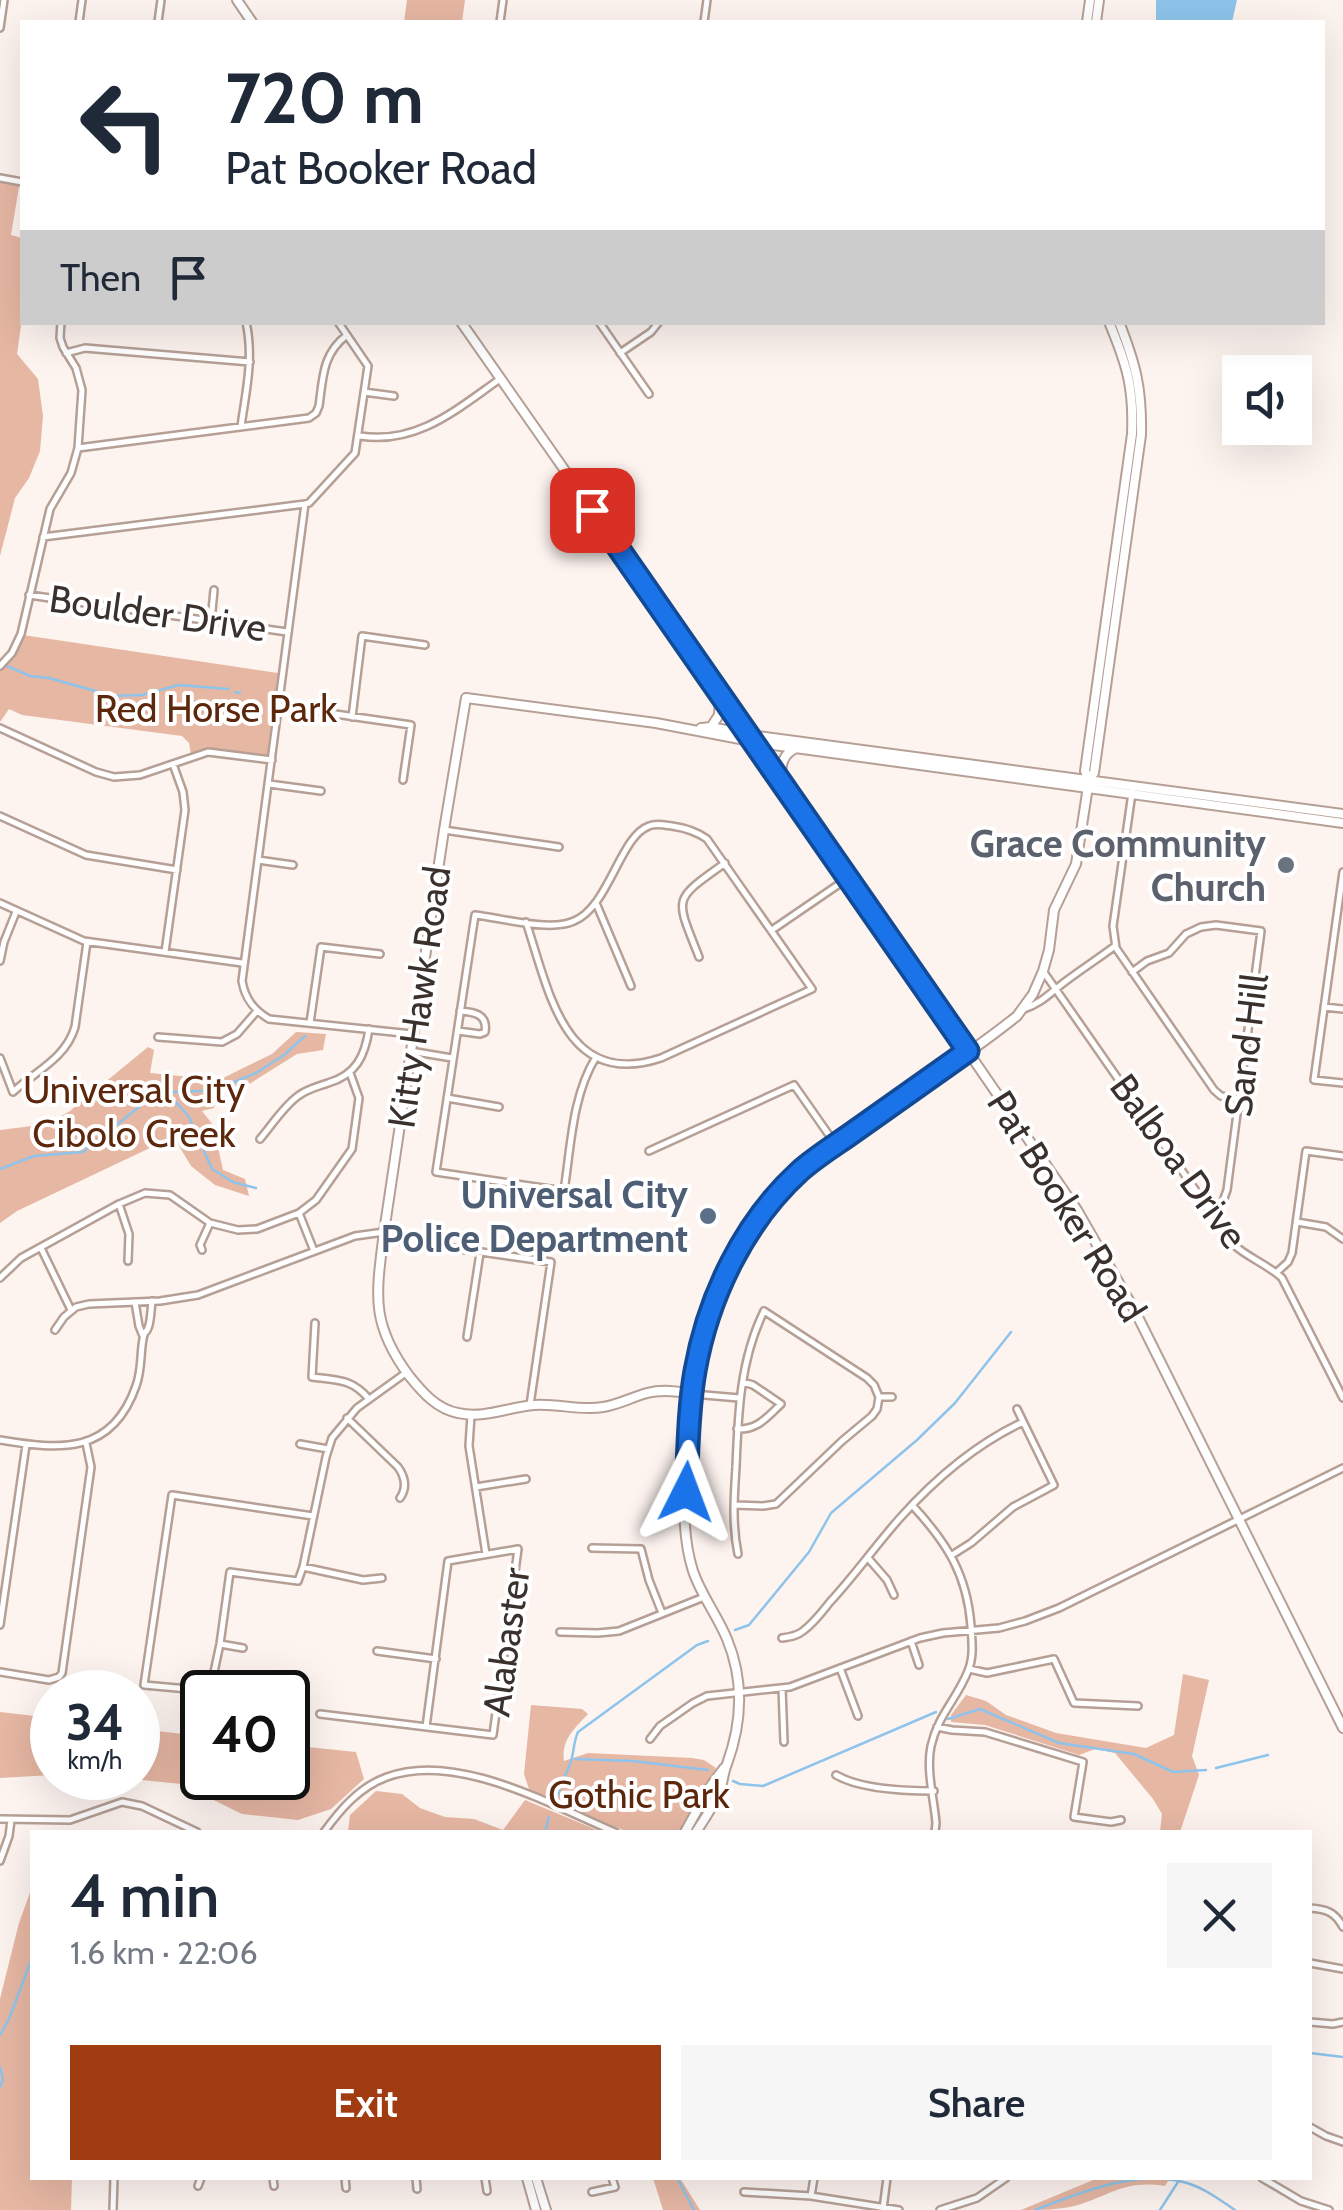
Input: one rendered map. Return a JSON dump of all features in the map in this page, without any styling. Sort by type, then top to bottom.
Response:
[{"type":"street","points":[[0,28],[4,0]]},
{"type":"street","points":[[0,666],[10,657],[21,634],[50,510],[75,464],[78,448],[82,390],[76,368],[60,338],[60,325]]},
{"type":"street","points":[[241,426],[251,348],[247,325]]},
{"type":"street","points":[[43,537],[308,503],[355,453],[359,436],[368,366],[340,325]]},
{"type":"street","name":"Pat Booker Road","points":[[463,325],[1044,1160],[1096,1242],[1135,1311],[1342,1724]]},
{"type":"street","points":[[600,325],[649,394]]},
{"type":"street","points":[[620,353],[657,325]]},
{"type":"street","points":[[1111,325],[1126,353]]},
{"type":"street","points":[[1024,1009],[1043,971],[1054,910],[1080,852],[1086,771],[1099,709],[1135,446],[1132,390],[1119,325]]},
{"type":"street","points":[[78,448],[308,418],[316,413],[325,361],[347,335]]},
{"type":"street","points":[[66,353],[85,348],[250,362]]},
{"type":"street","points":[[359,436],[383,438],[418,432],[500,379]]},
{"type":"street","points":[[364,392],[394,396]]},
{"type":"street","points":[[305,504],[242,982],[257,1011],[269,1019],[413,1034]]},
{"type":"street","points":[[211,621],[214,590]]},
{"type":"street","name":"Boulder Drive","points":[[28,595],[287,632]]},
{"type":"street","points":[[352,717],[362,636],[425,645]]},
{"type":"street","points":[[711,727],[721,708],[720,692]]},
{"type":"street","name":"Kitty Hawk Road","points":[[471,1415],[434,1402],[420,1390],[392,1351],[383,1331],[378,1280],[466,698],[1279,810],[1343,823]]},
{"type":"street","points":[[280,706],[410,725],[402,780]]},
{"type":"street","name":"Kitty Hawk Road","points":[[691,728],[711,727],[796,748],[854,752]]},
{"type":"street","points":[[0,728],[108,776],[134,776],[208,752],[272,760]]},
{"type":"street","points":[[782,782],[784,758],[796,748]]},
{"type":"street","points":[[166,952],[185,800],[173,764]]},
{"type":"street","points":[[269,784],[321,791]]},
{"type":"street","points":[[1132,790],[1113,926],[1115,946],[1214,1090],[1220,1096],[1239,1100]]},
{"type":"street","name":"Kitty Hawk Road","points":[[1279,810],[1343,814]]},
{"type":"street","points":[[0,816],[86,855],[176,870]]},
{"type":"street","points":[[526,922],[560,1021],[574,1040],[596,1057],[622,1065],[645,1064],[812,989],[707,839],[694,831],[648,826],[636,834],[589,913],[569,924],[475,914],[436,1172],[564,1191],[578,1097],[585,1074],[596,1057]]},
{"type":"street","points":[[444,830],[559,847]]},
{"type":"street","points":[[258,860],[292,865]]},
{"type":"street","points":[[699,956],[682,916],[684,898],[690,888],[725,863]]},
{"type":"street","points":[[1343,872],[1314,1080],[1343,1083]]},
{"type":"street","points":[[772,930],[848,878]]},
{"type":"street","points":[[0,903],[86,942],[244,963]]},
{"type":"street","points":[[596,903],[631,986]]},
{"type":"street","points":[[0,961],[16,911]]},
{"type":"street","name":"Sand Hill","points":[[1132,972],[1169,953],[1186,934],[1202,927],[1216,925],[1261,932],[1227,1190],[1223,1201],[1210,1212]]},
{"type":"street","points":[[1334,936],[1343,937]]},
{"type":"street","points":[[0,1058],[13,1092],[64,1050],[75,1027],[86,942]]},
{"type":"street","points":[[697,1830],[720,1792],[738,1727],[740,1693],[727,1640],[693,1572],[685,1530],[692,1394],[704,1334],[730,1266],[751,1230],[802,1170],[1115,946]]},
{"type":"street","points":[[310,1023],[321,947],[380,954]]},
{"type":"street","name":"Balboa Drive","points":[[1043,971],[1237,1248],[1276,1272],[1286,1284],[1343,1398]]},
{"type":"street","points":[[1242,1004],[1250,1006]]},
{"type":"street","points":[[1324,1007],[1343,1010]]},
{"type":"street","points":[[158,1037],[222,1042],[237,1034],[257,1011]]},
{"type":"street","points":[[457,1030],[480,1034],[486,1027],[482,1016],[460,1011]]},
{"type":"street","points":[[260,1139],[300,1094],[350,1073],[363,1056],[368,1029]]},
{"type":"street","points":[[410,1051],[453,1058]]},
{"type":"street","points":[[0,1278],[10,1266],[41,1248],[119,1204],[145,1194],[165,1194],[210,1223],[238,1230],[258,1229],[300,1212],[316,1200],[352,1149],[359,1098],[350,1073]]},
{"type":"street","points":[[649,1151],[794,1085],[836,1145]]},
{"type":"street","points":[[447,1098],[499,1108]]},
{"type":"street","points":[[1276,1272],[1292,1253],[1306,1150],[1343,1156]]},
{"type":"street","points":[[119,1204],[129,1234],[128,1260]]},
{"type":"street","points":[[300,1212],[314,1251]]},
{"type":"street","points":[[1297,1222],[1326,1227],[1343,1239]]},
{"type":"street","points":[[202,1250],[200,1245],[210,1223]]},
{"type":"street","points":[[55,1330],[71,1310],[89,1304],[204,1294],[355,1236],[384,1235],[551,1262],[530,1406]]},
{"type":"street","points":[[41,1248],[71,1310]]},
{"type":"street","points":[[467,1337],[480,1253]]},
{"type":"street","points":[[0,1440],[49,1447],[86,1443],[112,1425],[130,1401],[137,1383],[152,1301]]},
{"type":"street","points":[[135,1302],[144,1336]]},
{"type":"street","points":[[734,1504],[776,1504],[872,1416],[880,1397],[867,1378],[764,1312],[752,1341],[740,1398],[737,1428],[733,1524],[738,1554]]},
{"type":"street","points":[[314,1323],[312,1377],[354,1384],[369,1400]]},
{"type":"street","points":[[214,1670],[230,1572],[298,1580],[328,1449],[336,1431],[346,1418],[407,1372]]},
{"type":"street","points":[[737,1428],[757,1426],[781,1404],[742,1382]]},
{"type":"street","points":[[320,1714],[426,1727],[448,1562],[486,1554],[470,1446],[471,1415],[530,1406],[605,1407],[668,1390],[740,1398]]},
{"type":"street","points":[[880,1397],[892,1397]]},
{"type":"street","points":[[952,1556],[1013,1507],[1054,1485],[1017,1409]]},
{"type":"street","points":[[346,1418],[398,1467],[404,1485],[400,1498]]},
{"type":"street","points":[[782,1638],[807,1628],[912,1505],[965,1457],[1024,1422]]},
{"type":"street","points":[[0,1672],[50,1680],[62,1673],[91,1467],[86,1443]]},
{"type":"street","points":[[300,1444],[328,1449]]},
{"type":"street","points":[[0,1624],[26,1445]]},
{"type":"street","points":[[650,1739],[660,1726],[700,1699],[722,1692],[782,1688],[911,1641],[1025,1621],[1056,1609],[1343,1468]]},
{"type":"street","points":[[476,1487],[526,1478]]},
{"type":"street","points":[[180,1688],[144,1685],[172,1496],[314,1516]]},
{"type":"street","points":[[317,1499],[328,1501]]},
{"type":"street","points":[[912,1505],[952,1556],[966,1589],[972,1631],[970,1669],[937,1726],[930,1755],[935,1830]]},
{"type":"street","points":[[592,1548],[641,1549],[662,1613]]},
{"type":"street","name":"Alabaster","points":[[426,1727],[493,1735],[518,1549],[486,1554]]},
{"type":"street","points":[[868,1558],[888,1580],[894,1595]]},
{"type":"street","points":[[303,1567],[363,1580],[382,1578]]},
{"type":"street","points":[[560,1632],[620,1631],[704,1597]]},
{"type":"street","points":[[911,1641],[919,1665]]},
{"type":"street","points":[[220,1644],[243,1648]]},
{"type":"street","points":[[378,1651],[436,1659]]},
{"type":"street","points":[[970,1669],[987,1672],[1054,1659],[1074,1703],[1138,1706]]},
{"type":"street","points":[[840,1668],[858,1716]]},
{"type":"street","points":[[782,1688],[784,1742]]},
{"type":"street","points":[[937,1726],[986,1732],[1083,1762],[1074,1817],[1121,1820]]},
{"type":"street","points":[[686,1830],[727,1764]]},
{"type":"street","points":[[325,1830],[336,1814],[370,1786],[386,1777],[426,1770],[488,1779],[610,1830]]},
{"type":"street","points":[[836,1775],[849,1782],[934,1791]]},
{"type":"street","points":[[0,1819],[70,1820],[122,1802],[142,1806],[193,1830]]},
{"type":"street","points":[[0,1861],[11,1820]]},
{"type":"street","points":[[1312,1908],[1332,1913],[1343,1928]]},
{"type":"street","points":[[1312,1963],[1343,1968]]},
{"type":"street","points":[[1312,2022],[1343,2022]]},
{"type":"street","points":[[1312,2128],[1343,2142]]},
{"type":"street","points":[[114,2180],[114,2210]]},
{"type":"street","points":[[198,2186],[200,2180]]},
{"type":"street","points":[[273,2180],[274,2186]]},
{"type":"street","points":[[345,2180],[346,2188]]},
{"type":"street","points":[[416,2180],[417,2189]]},
{"type":"street","points":[[485,2180],[487,2191]]},
{"type":"street","points":[[528,2180],[536,2210]]},
{"type":"street","points":[[537,2180],[546,2210]]},
{"type":"street","points":[[592,2192],[614,2187],[612,2180]]},
{"type":"street","points":[[811,2196],[814,2180]]},
{"type":"street","points":[[883,2209],[887,2180]]},
{"type":"street","points":[[940,2210],[977,2198],[1003,2180]]},
{"type":"street","points":[[1265,2180],[1301,2201],[1329,2210]]},
{"type":"street","points":[[744,2192],[811,2196],[899,2210]]},
{"type":"green space","points":[[407,0],[465,0],[462,20],[404,20]]},
{"type":"green space","points":[[0,178],[20,181],[11,235],[20,237],[21,325],[17,354],[38,379],[43,416],[40,451],[15,498],[0,556]]},
{"type":"green space","name":"Red Horse Park","points":[[23,635],[278,673],[270,737],[275,739],[266,756],[211,750],[191,755],[189,743],[182,736],[22,715],[9,709],[0,722],[0,669],[14,658]]},
{"type":"green space","name":"Universal City Cibolo Creek","points":[[296,1032],[326,1034],[323,1050],[297,1054],[243,1088],[216,1092],[214,1108],[202,1111],[213,1125],[223,1170],[245,1179],[249,1196],[215,1185],[191,1166],[175,1139],[17,1211],[0,1223],[0,1130],[48,1124],[70,1111],[148,1047],[154,1050],[150,1073],[219,1080],[272,1054]]},
{"type":"green space","points":[[1183,1674],[1209,1680],[1192,1756],[1199,1775],[1181,1830],[1160,1830],[1162,1814],[1115,1753],[1095,1749],[1079,1755],[985,1725],[951,1722],[951,1715],[966,1695],[1056,1733],[1146,1748],[1174,1735]]},
{"type":"green space","name":"Gothic Park","points":[[531,1705],[582,1709],[588,1714],[567,1741],[564,1761],[588,1753],[692,1758],[716,1768],[683,1830],[623,1830],[530,1792],[524,1774]]},
{"type":"green space","points":[[0,1712],[30,1715],[30,1776],[0,1778]]},
{"type":"green space","points":[[160,1731],[180,1734],[180,1784],[160,1782]]},
{"type":"green space","points":[[310,1747],[356,1752],[364,1779],[331,1809],[298,1820],[242,1814],[214,1800],[310,1800]]},
{"type":"green space","points":[[376,1791],[402,1794],[420,1808],[445,1817],[474,1819],[503,1830],[348,1830],[350,1815]]},
{"type":"green space","points":[[525,1800],[597,1830],[503,1830]]},
{"type":"green space","points":[[30,1893],[30,2180],[72,2180],[71,2210],[0,2210],[0,1999]]},
{"type":"green space","points":[[654,2180],[681,2180],[700,2210],[663,2210]]},
{"type":"green space","points":[[1093,2180],[1171,2180],[1165,2186],[1129,2186],[1071,2207],[1021,2210]]},
{"type":"water","points":[[1156,0],[1237,0],[1232,20],[1156,20]]},
{"type":"waterway","points":[[7,666],[30,676],[113,696],[142,695],[179,685],[228,689]]},
{"type":"waterway","points":[[235,692],[240,693]]},
{"type":"waterway","points":[[0,1169],[34,1156],[83,1152],[145,1102],[167,1092],[225,1086],[256,1073],[305,1036]]},
{"type":"waterway","points":[[167,1092],[189,1117],[212,1169],[233,1182],[256,1188]]},
{"type":"waterway","points":[[735,1630],[749,1625],[809,1552],[831,1513],[955,1403],[1011,1332]]},
{"type":"waterway","points":[[558,1795],[578,1732],[697,1645],[708,1641]]},
{"type":"waterway","points":[[948,1719],[980,1709],[1059,1743],[1134,1754],[1173,1772],[1206,1770]]},
{"type":"waterway","points":[[733,1781],[763,1786],[936,1712]]},
{"type":"waterway","points":[[1216,1768],[1268,1755]]},
{"type":"waterway","points":[[575,1759],[708,1770]]},
{"type":"waterway","points":[[546,1830],[549,1817]]},
{"type":"waterway","points":[[0,2035],[30,1963]]},
{"type":"waterway","points":[[1312,2053],[1343,2057]]},
{"type":"waterway","points":[[0,2067],[0,2087]]},
{"type":"waterway","points":[[678,2180],[694,2210]]},
{"type":"waterway","points":[[1035,2210],[1129,2180]]},
{"type":"waterway","points":[[1172,2180],[1193,2185],[1235,2210]]},
{"type":"waterway","points":[[1160,2210],[1178,2182]]},
{"type":"place","name":"Grace Community Church","points":[[1286,865]]},
{"type":"place","name":"Universal City Police Department","points":[[708,1216]]},
{"type":"route","points":[[592,510],[968,1051],[821,1154],[770,1203],[751,1230],[715,1298],[703,1336],[692,1394],[686,1492]]}]
